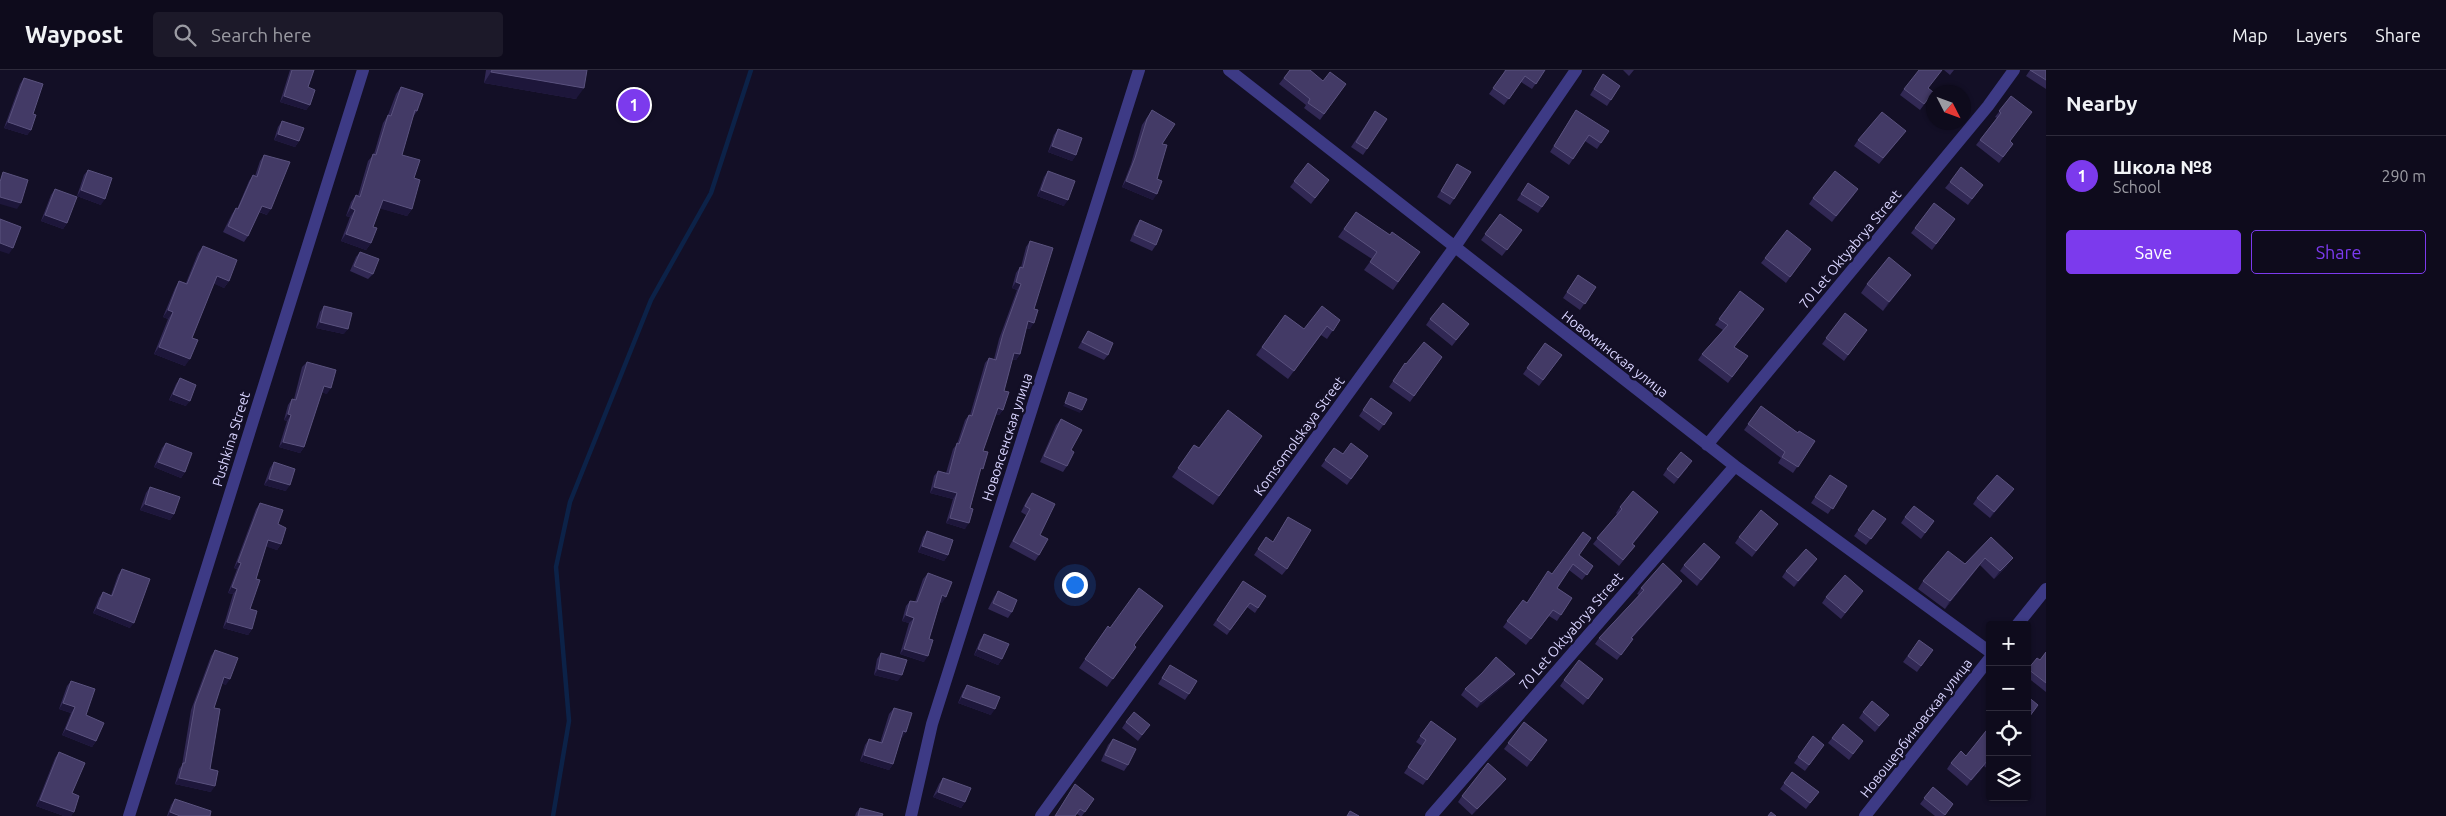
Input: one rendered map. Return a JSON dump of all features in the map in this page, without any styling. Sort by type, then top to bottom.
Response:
[{"type":"street","name":"Pushkina Street","points":[[129,816],[363,70]]},
{"type":"street","name":"Новоясенская улица","points":[[911,816],[932,724],[1139,70]]},
{"type":"street","name":"Новоминская улица","points":[[1229,70],[1734,466],[1986,649]]},
{"type":"street","name":"Komsomolskaya Street","points":[[1041,816],[1454,248],[1576,70]]},
{"type":"street","name":"70 Let Oktyabrya Street","points":[[1708,445],[1988,106],[2014,70]]},
{"type":"street","name":"70 Let Oktyabrya Street","points":[[1431,816],[1734,466]]},
{"type":"street","points":[[2020,621],[2046,589]]},
{"type":"street","name":"Новощербиновская улица","points":[[1865,816],[1986,663]]},
{"type":"building","points":[[292,70],[314,70],[308,87],[315,90],[310,105],[284,96]]},
{"type":"building","points":[[492,70],[587,70],[584,88],[491,72]]},
{"type":"building","points":[[1290,70],[1310,70],[1323,81],[1330,72],[1346,84],[1324,114],[1308,103],[1310,99],[1284,78]]},
{"type":"building","points":[[1506,70],[1545,70],[1536,84],[1525,76],[1509,99],[1493,88]]},
{"type":"building","points":[[1919,70],[1942,70],[1930,85],[1926,85],[1926,101],[1924,104],[1904,89]]},
{"type":"building","points":[[2030,70],[2046,70],[2046,80]]},
{"type":"building","points":[[1603,74],[1620,86],[1611,100],[1594,89]]},
{"type":"building","points":[[24,78],[43,84],[33,114],[36,115],[31,130],[8,122]]},
{"type":"building","points":[[401,87],[423,94],[417,111],[415,110],[402,155],[420,160],[414,178],[420,180],[412,209],[383,200],[373,227],[377,228],[371,243],[346,234],[355,210],[351,208],[356,195],[360,197],[373,154],[376,155],[388,115],[391,116]]},
{"type":"building","points":[[2011,96],[2032,112],[2010,141],[2013,144],[2003,157],[1980,140],[2001,113],[1999,111]]},
{"type":"building","points":[[1152,110],[1175,124],[1162,144],[1167,145],[1157,179],[1162,181],[1157,194],[1126,181],[1147,119]]},
{"type":"building","points":[[1576,110],[1609,131],[1601,143],[1589,135],[1573,159],[1554,146]]},
{"type":"building","points":[[1375,111],[1387,119],[1367,149],[1356,142]]},
{"type":"building","points":[[1882,112],[1906,131],[1883,158],[1858,140]]},
{"type":"building","points":[[282,121],[304,128],[299,141],[278,134]]},
{"type":"building","points":[[1058,129],[1082,138],[1076,155],[1052,146]]},
{"type":"building","points":[[264,155],[290,162],[271,209],[262,206],[248,236],[228,226],[253,175],[257,177]]},
{"type":"building","points":[[1308,163],[1329,180],[1315,198],[1294,181]]},
{"type":"building","points":[[1457,164],[1471,172],[1454,199],[1441,191]]},
{"type":"building","points":[[1961,167],[1983,185],[1972,199],[1950,182]]},
{"type":"building","points":[[88,170],[112,178],[105,199],[81,190]]},
{"type":"building","points":[[1048,171],[1075,181],[1068,200],[1041,190]]},
{"type":"building","points":[[1835,171],[1858,189],[1836,216],[1813,198]]},
{"type":"building","points":[[3,172],[28,180],[21,203],[0,197],[0,182]]},
{"type":"building","points":[[1528,183],[1549,197],[1542,207],[1521,194]]},
{"type":"building","points":[[55,189],[77,197],[67,223],[45,215]]},
{"type":"building","points":[[1934,203],[1955,219],[1936,244],[1915,228]]},
{"type":"building","points":[[1356,212],[1390,235],[1392,232],[1420,252],[1398,282],[1370,262],[1377,252],[1344,229]]},
{"type":"building","points":[[1500,214],[1522,230],[1507,250],[1485,234]]},
{"type":"building","points":[[0,219],[21,227],[13,248],[0,243]]},
{"type":"building","points":[[1140,220],[1162,230],[1156,245],[1134,235]]},
{"type":"building","points":[[1787,230],[1811,249],[1790,277],[1765,258]]},
{"type":"building","points":[[1030,241],[1053,248],[1034,309],[1038,310],[1034,323],[1028,321],[1020,354],[1014,353],[1004,391],[1009,392],[1003,410],[998,408],[983,451],[988,452],[983,469],[981,468],[970,508],[973,509],[969,523],[950,518],[957,493],[934,487],[938,471],[949,474],[957,443],[959,444],[969,415],[972,416],[989,358],[996,360],[1021,284],[1016,282],[1020,267],[1023,268]]},
{"type":"building","points":[[203,246],[237,260],[229,281],[217,276],[192,338],[198,340],[190,359],[159,347],[173,312],[168,310],[179,281],[187,284]]},
{"type":"building","points":[[360,252],[379,259],[373,274],[354,266]]},
{"type":"building","points":[[1889,257],[1911,275],[1889,302],[1867,284]]},
{"type":"building","points":[[1578,275],[1596,287],[1585,304],[1567,292]]},
{"type":"building","points":[[1740,291],[1764,309],[1734,347],[1748,356],[1732,377],[1702,354],[1728,325],[1719,319]]},
{"type":"building","points":[[1443,303],[1469,324],[1456,340],[1430,319]]},
{"type":"building","points":[[324,306],[352,313],[348,329],[320,322]]},
{"type":"building","points":[[1322,306],[1340,320],[1333,331],[1327,326],[1294,371],[1262,347],[1285,315],[1304,329]]},
{"type":"building","points":[[1845,313],[1867,330],[1848,355],[1826,338]]},
{"type":"building","points":[[1088,331],[1113,343],[1108,355],[1082,342]]},
{"type":"building","points":[[1424,342],[1442,357],[1414,396],[1393,381],[1405,363]]},
{"type":"building","points":[[1545,343],[1562,355],[1543,380],[1527,368]]},
{"type":"building","points":[[307,362],[336,370],[331,388],[324,386],[304,447],[283,442],[291,415],[288,414],[292,399],[296,400]]},
{"type":"building","points":[[180,378],[196,385],[190,401],[173,394]]},
{"type":"building","points":[[1069,392],[1087,399],[1082,410],[1065,403]]},
{"type":"building","points":[[1371,398],[1392,413],[1384,425],[1363,410]]},
{"type":"building","points":[[1761,406],[1798,433],[1799,431],[1815,441],[1798,467],[1782,457],[1785,452],[1748,424]]},
{"type":"building","points":[[1228,410],[1262,436],[1219,496],[1178,468],[1194,445],[1199,448]]},
{"type":"building","points":[[1061,419],[1082,430],[1071,450],[1074,452],[1067,466],[1044,456]]},
{"type":"building","points":[[166,443],[192,453],[185,472],[158,462]]},
{"type":"building","points":[[1351,443],[1368,456],[1351,479],[1325,460],[1334,448],[1343,454]]},
{"type":"building","points":[[1681,452],[1692,461],[1678,478],[1667,469]]},
{"type":"building","points":[[274,462],[295,469],[290,485],[269,479]]},
{"type":"building","points":[[1830,475],[1847,486],[1833,509],[1815,497]]},
{"type":"building","points":[[1997,475],[2014,489],[1994,512],[1977,498]]},
{"type":"building","points":[[150,487],[180,497],[174,514],[145,504]]},
{"type":"building","points":[[1633,491],[1658,512],[1632,544],[1635,546],[1623,560],[1597,538],[1622,509],[1620,507]]},
{"type":"building","points":[[1032,493],[1055,504],[1040,535],[1048,539],[1039,555],[1013,541],[1030,509],[1025,506]]},
{"type":"building","points":[[260,503],[283,510],[278,524],[286,528],[281,544],[268,540],[256,579],[260,580],[250,609],[257,611],[252,629],[227,622],[237,589],[232,587],[241,563],[238,562]]},
{"type":"building","points":[[1914,506],[1934,521],[1925,533],[1905,517]]},
{"type":"building","points":[[1761,510],[1778,524],[1756,551],[1739,537]]},
{"type":"building","points":[[1873,510],[1886,519],[1871,539],[1858,530]]},
{"type":"building","points":[[1288,517],[1311,530],[1287,569],[1258,549],[1266,537],[1273,542]]},
{"type":"building","points":[[927,531],[953,540],[948,555],[922,546]]},
{"type":"building","points":[[1583,532],[1591,538],[1579,555],[1593,566],[1587,575],[1573,564],[1557,588],[1572,598],[1561,615],[1553,610],[1531,639],[1507,621],[1523,600],[1527,603],[1548,571],[1552,574]]},
{"type":"building","points":[[1991,537],[2013,558],[2000,571],[1985,558],[1950,601],[1923,581],[1948,551],[1965,564]]},
{"type":"building","points":[[1704,543],[1720,557],[1701,580],[1684,565]]},
{"type":"building","points":[[1806,549],[1817,559],[1798,581],[1786,571]]},
{"type":"building","points":[[1663,563],[1682,581],[1631,638],[1633,639],[1621,655],[1599,638],[1644,590],[1641,588]]},
{"type":"building","points":[[122,569],[150,579],[134,623],[97,608],[103,592],[112,596]]},
{"type":"building","points":[[928,573],[952,582],[946,597],[942,595],[929,639],[933,640],[928,656],[904,649],[914,618],[906,615],[910,601],[917,602]]},
{"type":"building","points":[[1845,575],[1863,591],[1845,613],[1826,597]]},
{"type":"building","points":[[1243,581],[1266,596],[1258,608],[1250,603],[1230,630],[1217,620]]},
{"type":"building","points":[[1139,588],[1163,606],[1134,645],[1136,647],[1113,679],[1085,659],[1108,626],[1110,628]]},
{"type":"building","points":[[998,591],[1017,600],[1012,612],[993,603]]},
{"type":"building","points":[[984,634],[1009,644],[1002,659],[978,649]]},
{"type":"building","points":[[1919,640],[1933,650],[1921,666],[1908,656]]},
{"type":"building","points":[[215,650],[238,658],[230,679],[224,677],[214,708],[220,709],[210,769],[218,771],[215,786],[179,778],[183,763],[185,763],[195,704]]},
{"type":"building","points":[[2046,652],[2046,683],[2031,671],[2031,665],[2037,658],[2040,660]]},
{"type":"building","points":[[881,653],[907,660],[902,675],[878,669]]},
{"type":"building","points":[[1496,657],[1515,674],[1481,702],[1465,689]]},
{"type":"building","points":[[1579,660],[1603,679],[1588,699],[1564,680]]},
{"type":"building","points":[[1170,665],[1197,681],[1189,694],[1162,678]]},
{"type":"building","points":[[71,681],[95,689],[86,715],[104,723],[96,741],[66,729],[75,707],[63,703]]},
{"type":"building","points":[[967,685],[1000,697],[995,709],[962,697]]},
{"type":"building","points":[[2031,699],[2038,705],[2031,715]]},
{"type":"building","points":[[1872,701],[1889,715],[1879,726],[1863,712]]},
{"type":"building","points":[[894,708],[912,713],[906,732],[903,731],[893,764],[864,755],[869,739],[882,743]]},
{"type":"building","points":[[1134,712],[1150,725],[1142,735],[1126,722]]},
{"type":"building","points":[[1431,721],[1456,739],[1427,780],[1408,767],[1426,740],[1420,736]]},
{"type":"building","points":[[1524,722],[1547,740],[1531,761],[1508,743]]},
{"type":"building","points":[[1843,724],[1863,741],[1853,754],[1832,738]]},
{"type":"building","points":[[1986,731],[1986,762],[1971,780],[1951,763],[1961,751],[1966,756]]},
{"type":"building","points":[[1813,736],[1824,745],[1809,765],[1798,757]]},
{"type":"building","points":[[1113,739],[1136,749],[1128,765],[1105,755]]},
{"type":"building","points":[[59,752],[85,763],[72,793],[79,796],[74,812],[40,800]]},
{"type":"building","points":[[1488,763],[1506,779],[1477,809],[1462,796]]},
{"type":"building","points":[[1792,772],[1819,792],[1810,803],[1784,783]]},
{"type":"building","points":[[943,778],[971,788],[965,802],[938,792]]},
{"type":"building","points":[[1075,784],[1094,799],[1085,812],[1080,809],[1075,816],[1055,816]]},
{"type":"building","points":[[1933,787],[1953,804],[1945,815],[1924,798]]},
{"type":"building","points":[[175,799],[211,811],[210,816],[180,816],[170,812]]},
{"type":"building","points":[[860,808],[883,814],[882,816],[858,816]]},
{"type":"building","points":[[1350,811],[1359,816],[1347,816]]},
{"type":"building","points":[[1771,812],[1776,816],[1768,816]]},
{"type":"waterway","points":[[553,816],[569,721],[556,567],[570,502],[651,300],[711,193],[751,70]]},
{"type":"place","name":"Школа №8","points":[[634,105]]}]
